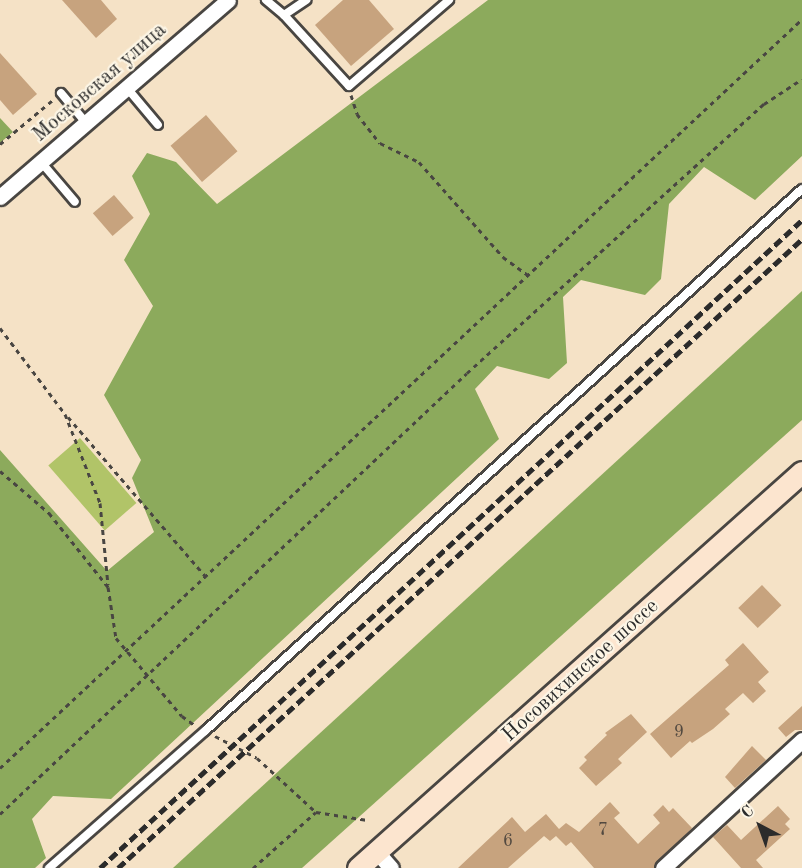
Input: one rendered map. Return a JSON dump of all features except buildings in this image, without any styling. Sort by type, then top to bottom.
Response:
[{"type":"main road","name":"Носовихинское шоссе","points":[[358,868],[384,860],[802,472]]},
{"type":"street","name":"Московская улица","points":[[0,197],[228,0]]},
{"type":"street","points":[[663,868],[802,740]]},
{"type":"lane","points":[[266,0],[284,15],[349,86],[449,0]]},
{"type":"lane","points":[[284,15],[306,0]]},
{"type":"lane","points":[[127,88],[158,125]]},
{"type":"lane","points":[[61,93],[86,123]]},
{"type":"lane","points":[[41,162],[75,202]]},
{"type":"lane","points":[[49,868],[205,731],[802,189]]},
{"type":"path","points":[[0,768],[128,652],[802,19]]},
{"type":"path","points":[[0,814],[146,672],[484,357],[764,104],[802,79]]},
{"type":"path","points":[[349,86],[357,114],[380,143],[419,162],[503,257],[529,276]]},
{"type":"path","points":[[0,144],[61,93]]},
{"type":"path","points":[[0,328],[65,414],[207,578]]},
{"type":"path","points":[[65,414],[100,503],[108,587],[116,638],[182,716],[205,731],[257,758],[316,812],[368,820]]},
{"type":"path","points":[[0,471],[49,513],[108,587]]},
{"type":"path","points":[[253,868],[316,812]]},
{"type":"green space","points":[[488,0],[802,0],[802,156],[755,200],[704,167],[669,204],[661,279],[645,295],[581,280],[563,297],[567,363],[549,379],[497,366],[475,389],[499,439],[111,799],[53,796],[32,819],[46,858],[35,868],[0,868],[0,450],[107,571],[154,532],[132,478],[141,460],[104,395],[153,306],[124,260],[150,214],[132,176],[147,153],[176,162],[217,204]]},
{"type":"green space","points":[[0,118],[13,132],[0,143]]},
{"type":"green space","points":[[802,291],[802,420],[302,868],[173,868]]},
{"type":"green space","points":[[80,438],[136,503],[105,530],[48,466]]},
{"type":"railway","points":[[100,868],[802,220]]},
{"type":"railway","points":[[118,868],[802,239]]}]
